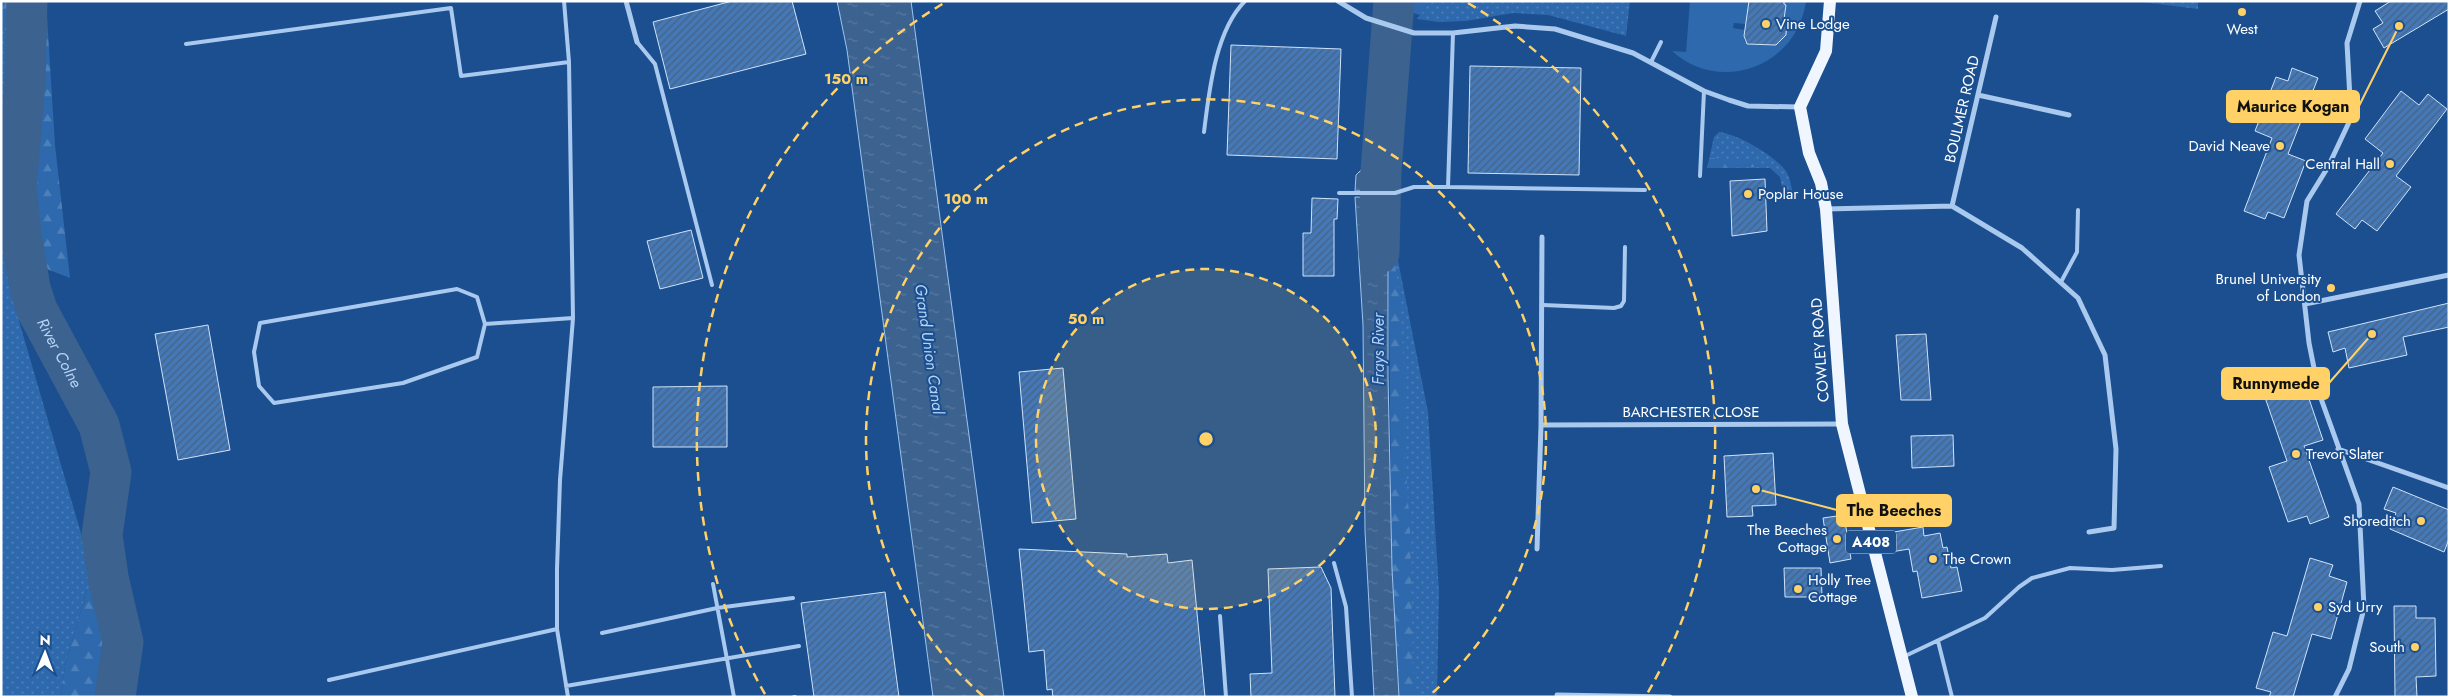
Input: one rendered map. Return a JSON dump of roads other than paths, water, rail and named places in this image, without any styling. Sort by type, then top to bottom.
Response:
[{"type":"main road","points":[[1800,107],[1826,51],[1830,1]]},
{"type":"main road","name":"COWLEY ROAD","points":[[1800,107],[1809,153],[1821,183],[1826,209],[1842,424],[1912,697]]},
{"type":"street","points":[[626,1],[637,42]]},
{"type":"street","points":[[1338,1],[1366,18],[1414,33],[1453,33],[1515,26],[1555,29],[1593,40],[1651,62],[1704,91],[1748,106],[1800,107]]},
{"type":"street","points":[[2335,697],[2349,669],[2364,608],[2359,504],[2319,393],[2309,343],[2299,256],[2307,201],[2328,167],[2351,118],[2347,43],[2360,1]]},
{"type":"street","name":"BOULMER ROAD","points":[[1952,206],[1996,17]]},
{"type":"street","points":[[1978,95],[2068,116]]},
{"type":"street","points":[[1826,209],[1952,206],[2022,248],[2078,298],[2105,355],[2116,449],[2114,528],[2089,532]]},
{"type":"street","points":[[1537,549],[1541,426],[1542,237]]},
{"type":"street","points":[[2305,304],[2449,275]]},
{"type":"street","name":"BARCHESTER CLOSE","points":[[1541,426],[1842,424]]},
{"type":"street","points":[[2338,449],[2449,488]]},
{"type":"street","points":[[1557,695],[1670,697]]},
{"type":"lane","points":[[564,1],[569,62],[573,318],[560,480],[557,629],[568,697]]},
{"type":"lane","points":[[1204,132],[1218,55],[1236,11],[1245,1]]},
{"type":"lane","points":[[186,44],[451,8],[461,76],[569,62]]},
{"type":"lane","points":[[1448,187],[1453,33]]},
{"type":"lane","points":[[637,42],[655,64],[712,285]]},
{"type":"lane","points":[[1651,62],[1661,42]]},
{"type":"lane","points":[[1700,176],[1704,91]]},
{"type":"lane","points":[[1340,193],[1395,193],[1414,187],[1645,190]]},
{"type":"lane","points":[[2061,282],[2077,252],[2078,210]]},
{"type":"lane","points":[[1542,305],[1614,308],[1621,306],[1624,301],[1625,248]]},
{"type":"lane","points":[[457,289],[477,297],[485,324],[476,357],[403,383],[274,403],[259,386],[254,352],[260,323],[457,289]]},
{"type":"lane","points":[[485,324],[573,318]]},
{"type":"lane","points":[[1860,500],[1881,498]]},
{"type":"lane","points":[[1334,563],[1346,607],[1352,697]]},
{"type":"lane","points":[[1901,658],[1985,618],[2019,587],[2032,578],[2070,568],[2112,570],[2162,566]]},
{"type":"lane","points":[[713,584],[734,697]]},
{"type":"lane","points":[[602,633],[717,608],[794,598]]},
{"type":"lane","points":[[1220,616],[1226,697]]},
{"type":"lane","points":[[329,680],[557,629]]},
{"type":"lane","points":[[1938,641],[1952,697]]},
{"type":"lane","points":[[566,686],[727,660],[799,646]]},
{"type":"water","name":"Grand Union Canal","points":[[837,1],[911,1],[1004,697],[933,697],[847,50]]},
{"type":"water","points":[[1378,1],[1414,1],[1406,11],[1404,22],[1376,14]]},
{"type":"water","points":[[1375,27],[1402,34],[1391,139],[1394,158],[1394,191],[1355,191],[1356,175],[1365,166]]},
{"type":"water","points":[[1355,197],[1394,198],[1388,237],[1388,376],[1392,569],[1399,697],[1374,697],[1365,531],[1363,325]]},
{"type":"waterway","name":"River Colne","points":[[27,1],[25,82],[16,189],[21,234],[30,288],[37,310],[99,425],[111,472],[102,535],[108,577],[123,642],[115,697]]},
{"type":"waterway","name":"Frays River","points":[[1379,253],[1381,171],[1394,1]]},
{"type":"place","name":"West","points":[[2242,12]]},
{"type":"place","name":"Vine Lodge","points":[[1766,24]]},
{"type":"place","name":"Maurice Kogan","points":[[2399,26]]},
{"type":"place","name":"David Neave","points":[[2280,146]]},
{"type":"place","name":"Central Hall","points":[[2390,164]]},
{"type":"place","name":"Poplar House","points":[[1748,194]]},
{"type":"place","name":"Brunel University of London","points":[[2331,288]]},
{"type":"place","name":"Runnymede","points":[[2372,334]]},
{"type":"place","name":"Trevor Slater","points":[[2296,454]]},
{"type":"place","name":"The Beeches","points":[[1756,489]]},
{"type":"place","name":"Shoreditch","points":[[2421,521]]},
{"type":"place","name":"The Beeches Cottage","points":[[1837,539]]},
{"type":"place","name":"The Crown","points":[[1933,559]]},
{"type":"place","name":"Holly Tree Cottage","points":[[1798,589]]},
{"type":"place","name":"Syd Urry","points":[[2318,607]]},
{"type":"place","name":"South","points":[[2415,647]]}]
